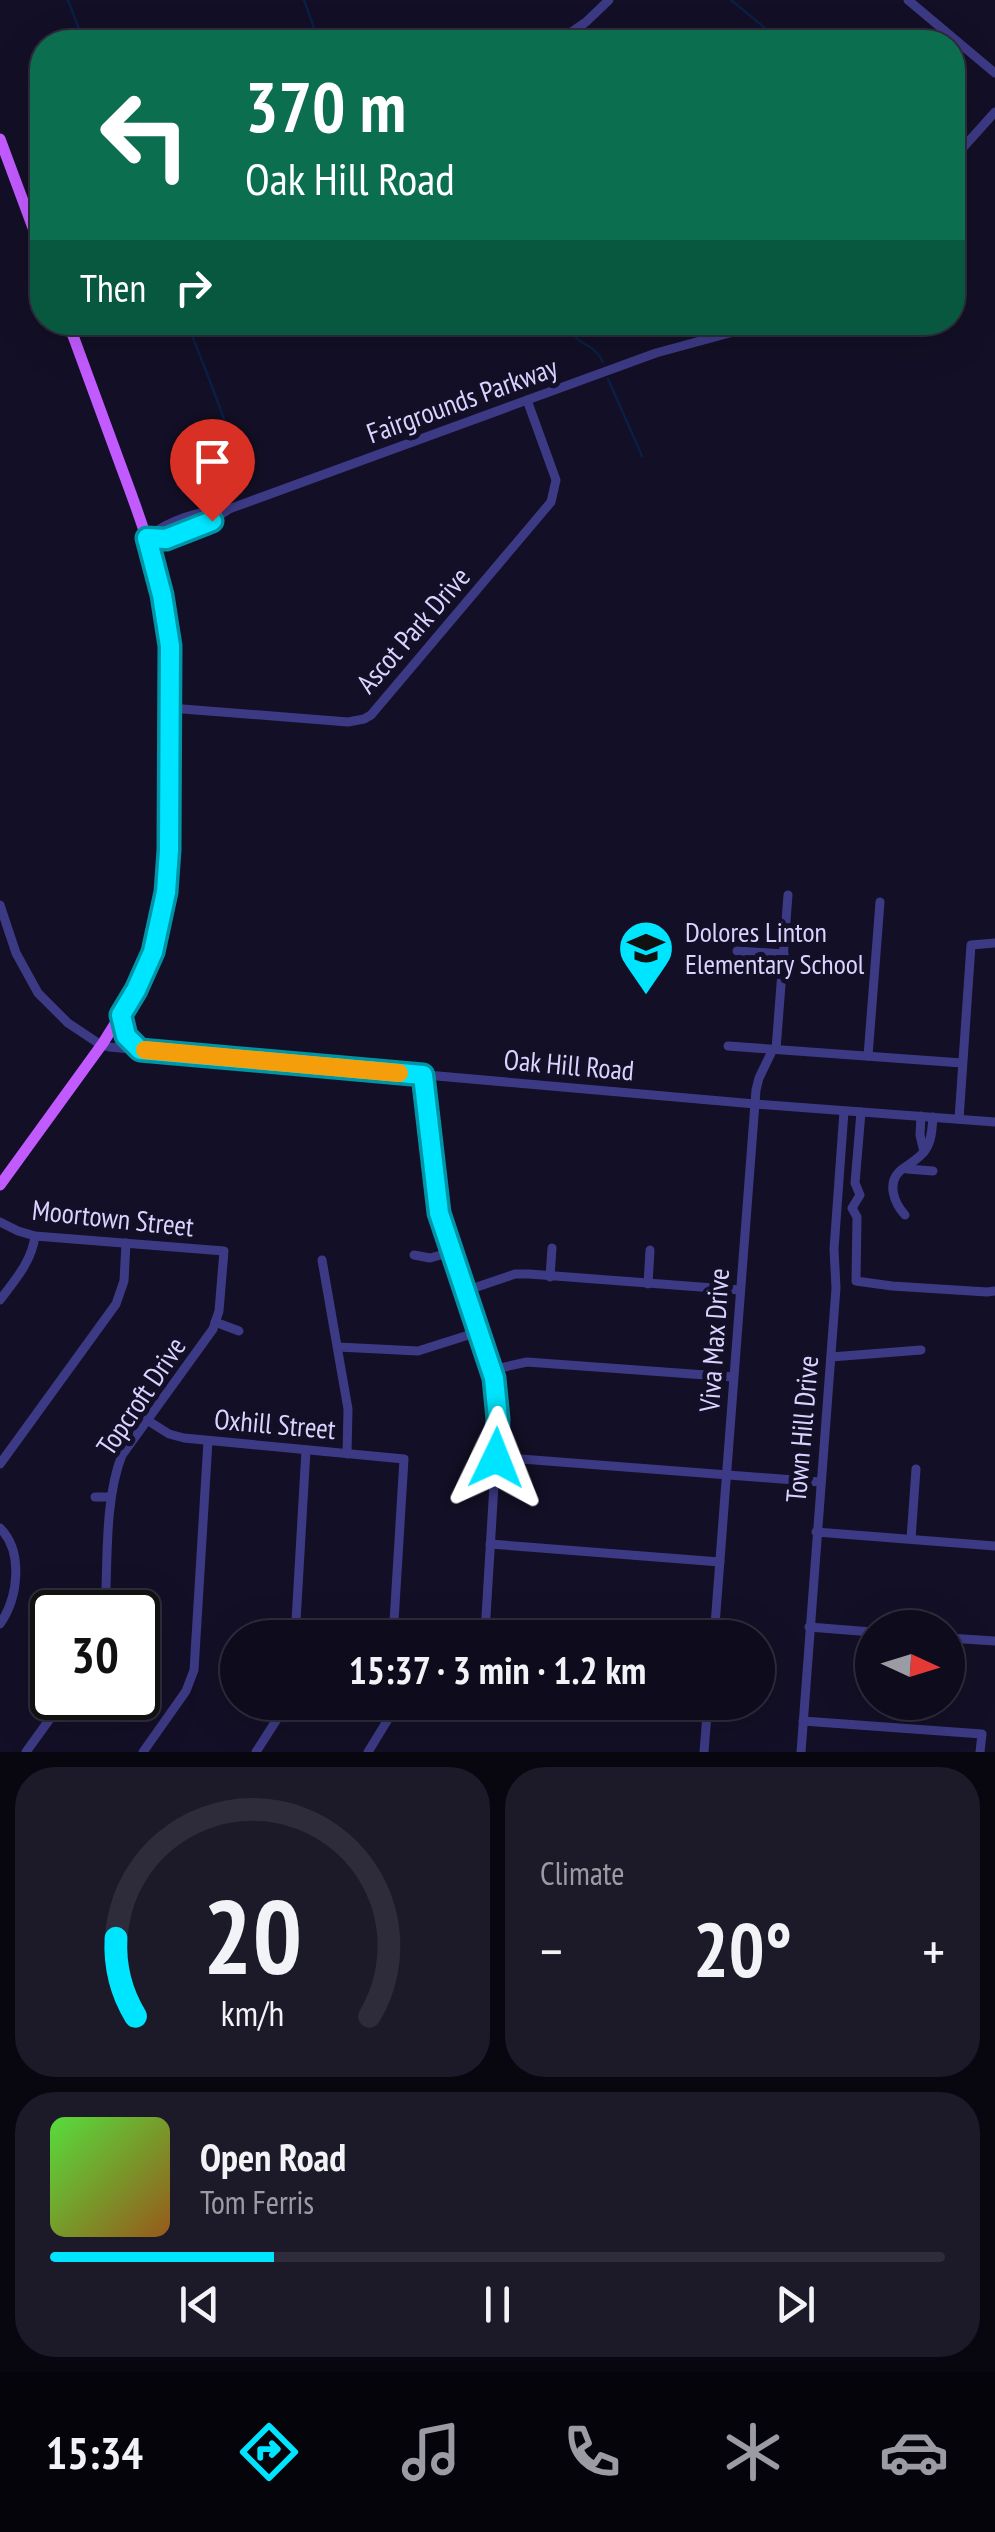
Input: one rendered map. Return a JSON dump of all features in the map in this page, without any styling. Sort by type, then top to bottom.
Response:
[{"type":"main road","points":[[0,139],[30,212]]},
{"type":"main road","points":[[0,1185],[136,990],[153,952],[166,892],[170,646],[162,595],[147,538],[73,335]]},
{"type":"street","points":[[574,30],[609,0]]},
{"type":"street","points":[[908,0],[944,30]]},
{"type":"street","points":[[965,48],[995,73]]},
{"type":"street","points":[[965,145],[995,112]]},
{"type":"street","name":"Fairgrounds Parkway","points":[[147,538],[162,526],[207,510],[229,509],[656,353],[722,335]]},
{"type":"street","name":"Ascot Park Drive","points":[[170,708],[348,722],[371,714],[552,502],[556,480],[527,400]]},
{"type":"street","name":"Viva Max Drive","points":[[715,1620],[755,1104],[758,1078],[775,1049],[788,895]]},
{"type":"street","points":[[868,1056],[880,902]]},
{"type":"street","points":[[0,906],[16,953],[38,993],[68,1023],[101,1045]]},
{"type":"street","points":[[959,1119],[971,945],[995,943]]},
{"type":"street","points":[[737,951],[784,954]]},
{"type":"street","points":[[121,1015],[126,1036],[140,1050]]},
{"type":"street","name":"Oak Hill Road","points":[[101,1045],[995,1122]]},
{"type":"street","points":[[728,1046],[962,1062]]},
{"type":"street","points":[[423,1075],[438,1206],[491,1370],[498,1419],[486,1620]]},
{"type":"street","name":"Town Hill Drive","points":[[800,1752],[836,1288],[834,1248],[844,1111]]},
{"type":"street","points":[[860,1112],[855,1183],[860,1195],[852,1208],[857,1217],[856,1281],[995,1290]]},
{"type":"street","points":[[921,1116],[924,1152]]},
{"type":"street","points":[[905,1216],[896,1204],[894,1180],[928,1146],[933,1117]]},
{"type":"street","points":[[904,1169],[933,1172]]},
{"type":"street","name":"Moortown Street","points":[[0,1222],[35,1236],[224,1251]]},
{"type":"street","points":[[0,1300],[26,1264],[35,1236]]},
{"type":"street","points":[[0,1464],[116,1304],[124,1281],[126,1243]]},
{"type":"street","points":[[550,1276],[552,1248]]},
{"type":"street","points":[[648,1284],[650,1250]]},
{"type":"street","name":"Topcroft Drive","points":[[106,1590],[112,1483],[122,1456],[215,1322],[224,1251]]},
{"type":"street","points":[[414,1255],[430,1258],[452,1252]]},
{"type":"street","points":[[322,1260],[349,1420],[346,1454]]},
{"type":"street","points":[[465,1291],[515,1274],[740,1290]]},
{"type":"street","name":"Topcroft Drive","points":[[215,1322],[239,1331]]},
{"type":"street","points":[[338,1347],[418,1352],[478,1332]]},
{"type":"street","points":[[831,1358],[922,1350]]},
{"type":"street","points":[[491,1370],[527,1362],[733,1378]]},
{"type":"street","name":"Oxhill Street","points":[[147,1420],[170,1434],[208,1441],[404,1459],[394,1620]]},
{"type":"street","points":[[144,1752],[186,1691],[194,1670],[208,1441]]},
{"type":"street","points":[[295,1620],[306,1450]]},
{"type":"street","points":[[496,1458],[820,1482]]},
{"type":"street","points":[[911,1540],[916,1469]]},
{"type":"street","name":"Topcroft Drive","points":[[96,1497],[111,1498]]},
{"type":"street","points":[[0,1528],[10,1542],[15,1560],[13,1596],[0,1624]]},
{"type":"street","points":[[816,1532],[995,1546]]},
{"type":"street","points":[[490,1544],[720,1562]]},
{"type":"street","points":[[809,1627],[855,1631]]},
{"type":"street","points":[[965,1639],[995,1641]]},
{"type":"street","points":[[26,1752],[49,1720]]},
{"type":"street","points":[[256,1752],[276,1720]]},
{"type":"street","points":[[368,1752],[387,1720]]},
{"type":"street","points":[[704,1752],[707,1720]]},
{"type":"street","points":[[803,1721],[982,1734],[980,1752]]},
{"type":"waterway","points":[[68,0],[79,30]]},
{"type":"waterway","points":[[304,0],[315,30]]},
{"type":"waterway","points":[[731,0],[767,30]]},
{"type":"waterway","points":[[192,335],[227,428],[241,493]]},
{"type":"waterway","points":[[574,335],[603,362]]},
{"type":"waterway","points":[[608,379],[642,456]]},
{"type":"slow traffic","points":[[145,1050],[399,1073]]},
{"type":"place","name":"Dolores Linton Elementary School","points":[[646,997]]},
{"type":"route","points":[[212,521],[166,539],[147,538],[158,575],[170,646],[169,850],[158,934],[146,970],[121,1015],[123,1028],[130,1042],[140,1050],[423,1075],[439,1213],[494,1378],[496,1458]]}]
